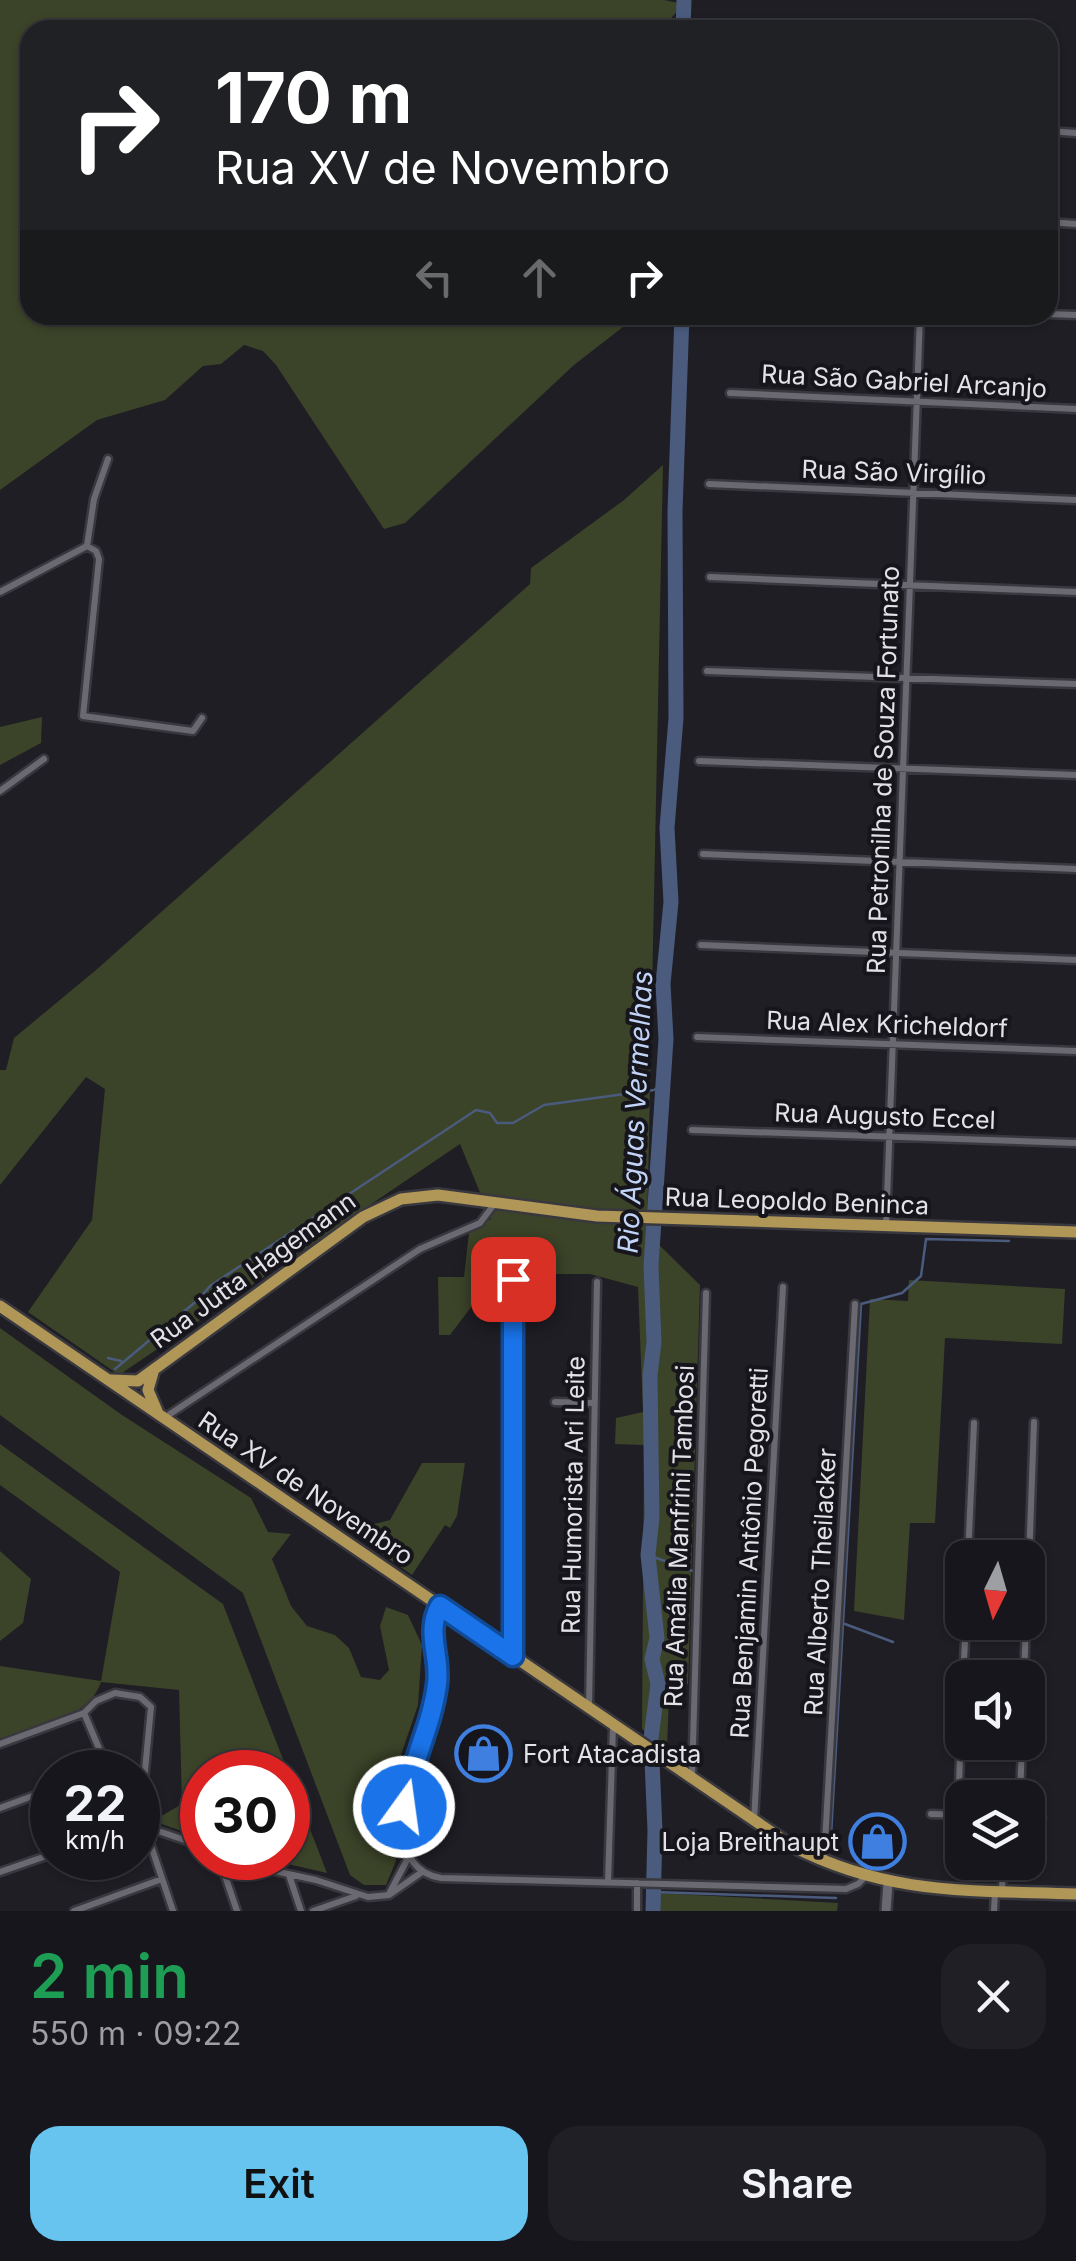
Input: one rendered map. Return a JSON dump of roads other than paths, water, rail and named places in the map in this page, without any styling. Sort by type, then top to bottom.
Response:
[{"type":"main road","name":"Rua Jutta Hagemann","points":[[107,1379],[130,1383],[154,1369],[377,1208],[425,1195],[495,1202]]},
{"type":"main road","name":"Rua Leopoldo Beninca","points":[[495,1202],[572,1214],[643,1218],[1076,1232]]},
{"type":"main road","name":"Rua XV de Novembro","points":[[0,1306],[754,1822],[824,1862],[888,1882],[1076,1894]]},
{"type":"main road","name":"Rua Jutta Hagemann","points":[[154,1369],[149,1394],[164,1418]]},
{"type":"street","name":"Rua Petronilha de Souza Fortunato","points":[[886,1226],[920,325]]},
{"type":"street","name":"Rua São Gabriel Arcanjo","points":[[730,394],[1076,408]]},
{"type":"street","points":[[87,546],[94,499],[108,459]]},
{"type":"street","name":"Rua São Virgílio","points":[[710,484],[1076,500]]},
{"type":"street","points":[[0,592],[87,546]]},
{"type":"street","points":[[87,546],[96,550],[99,559],[82,716],[192,731],[202,718]]},
{"type":"street","points":[[710,576],[1076,592]]},
{"type":"street","points":[[707,670],[1076,684]]},
{"type":"street","points":[[0,791],[44,759]]},
{"type":"street","points":[[699,762],[1076,776]]},
{"type":"street","points":[[703,854],[1076,868]]},
{"type":"street","points":[[700,945],[1076,960]]},
{"type":"street","name":"Rua Alex Kricheldorf","points":[[697,1037],[1076,1052]]},
{"type":"street","name":"Rua Augusto Eccel","points":[[692,1130],[1076,1143]]},
{"type":"street","points":[[164,1418],[420,1249],[480,1223],[495,1202]]},
{"type":"street","points":[[513,1279],[513,1656]]},
{"type":"street","name":"Rua Humorista Ari Leite","points":[[588,1708],[597,1282]]},
{"type":"street","name":"Rua Benjamin Antônio Pegoretti","points":[[754,1822],[783,1287]]},
{"type":"street","name":"Rua Amália Manfrini Tambosi","points":[[692,1780],[706,1293]]},
{"type":"street","name":"Rua Alberto Theilacker","points":[[824,1862],[855,1304]]},
{"type":"street","points":[[556,1402],[594,1403]]},
{"type":"street","points":[[1030,1540],[1034,1422]]},
{"type":"street","points":[[969,1540],[974,1423]]},
{"type":"street","points":[[440,1606],[432,1626],[438,1664],[436,1690],[404,1807],[404,1832],[410,1855],[422,1872],[442,1878],[846,1889],[865,1877]]},
{"type":"street","points":[[0,1744],[84,1713],[96,1700],[115,1693],[149,1702],[152,1712],[148,1750]]},
{"type":"street","points":[[84,1713],[100,1750]]},
{"type":"street","points":[[608,1882],[614,1726]]},
{"type":"street","points":[[0,1808],[30,1798]]},
{"type":"street","points":[[931,1814],[945,1814]]},
{"type":"street","points":[[389,1895],[410,1855]]},
{"type":"street","points":[[0,1872],[30,1862]]},
{"type":"street","points":[[308,1880],[357,1895],[389,1895],[422,1872]]},
{"type":"street","points":[[160,1874],[173,1911]]},
{"type":"street","points":[[77,1910],[162,1879]]},
{"type":"street","points":[[226,1880],[237,1911]]},
{"type":"street","points":[[290,1880],[301,1911]]},
{"type":"street","points":[[994,1911],[1001,1880]]},
{"type":"street","points":[[886,1911],[888,1882]]},
{"type":"street","points":[[637,1911],[638,1883]]},
{"type":"street","points":[[313,1911],[357,1895]]},
{"type":"waterway","name":"Rio Águas Vermelhas","points":[[683,20],[684,0]]},
{"type":"waterway","name":"Rio Águas Vermelhas","points":[[653,1911],[651,1738],[658,1684],[652,1659],[657,1638],[648,1555],[652,1517],[650,1375],[654,1342],[651,1266],[666,1039],[663,984],[671,902],[667,828],[676,718],[675,511],[682,325]]},
{"type":"waterway","points":[[115,1369],[210,1286],[476,1110],[490,1113],[497,1123],[513,1123],[544,1105],[654,1090],[662,1085]]},
{"type":"waterway","points":[[831,1836],[861,1304],[902,1293],[921,1276],[926,1239],[1009,1241]]},
{"type":"waterway","points":[[108,1358],[121,1361]]},
{"type":"waterway","points":[[648,1555],[693,1571]]},
{"type":"waterway","points":[[845,1624],[893,1642]]},
{"type":"waterway","points":[[654,1892],[836,1898]]},
{"type":"place","name":"Fort Atacadista","points":[[484,1754]]},
{"type":"place","name":"Loja Breithaupt","points":[[878,1842]]}]
